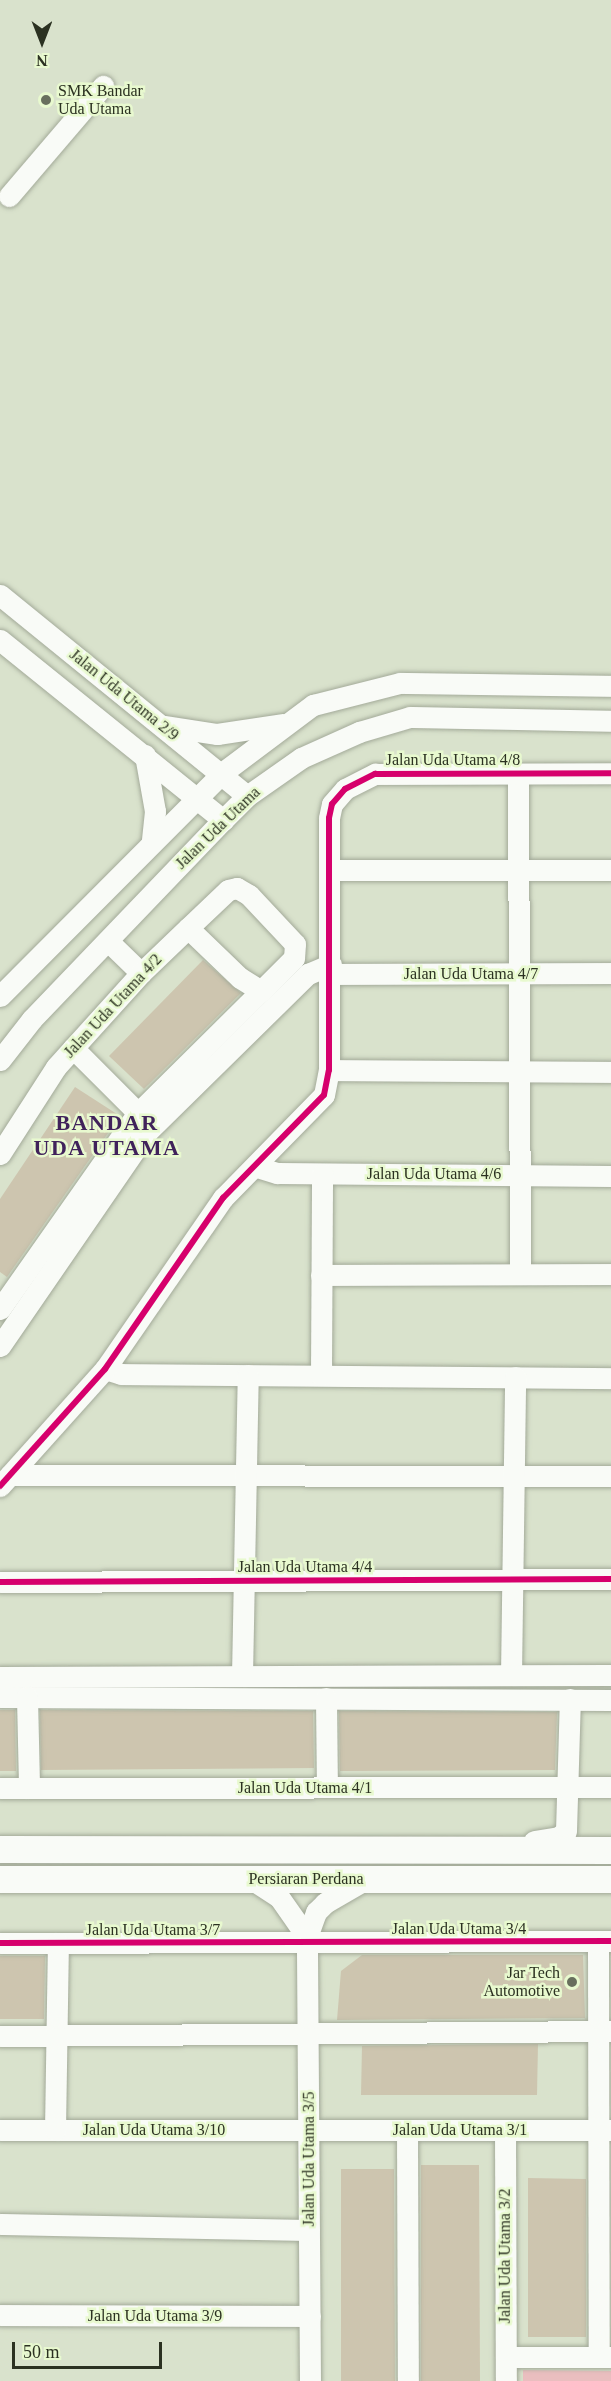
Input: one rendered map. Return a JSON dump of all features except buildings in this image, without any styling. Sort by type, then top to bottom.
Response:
[{"type":"main road","name":"Persiaran Perdana","points":[[8,1846],[611,1850]]},
{"type":"main road","name":"Persiaran Perdana","points":[[0,1879],[611,1878]]},
{"type":"street","points":[[3,194],[103,86]]},
{"type":"street","name":"Jalan Uda Utama 2/9","points":[[0,595],[248,796]]},
{"type":"street","name":"Jalan Uda Utama 2/9","points":[[0,640],[223,820]]},
{"type":"street","points":[[0,996],[222,773],[313,705],[400,683],[611,686]]},
{"type":"street","name":"Jalan Uda Utama","points":[[0,1060],[32,1019],[223,820],[248,796],[301,758],[359,732],[410,717],[611,721]]},
{"type":"street","points":[[164,726],[217,734],[288,723]]},
{"type":"street","points":[[145,755],[154,811],[152,842]]},
{"type":"street","name":"Jalan Uda Utama 4/8","points":[[5,1480],[105,1369],[224,1198],[257,1167],[324,1095],[329,1070],[332,804],[357,781],[375,774],[611,773]]},
{"type":"street","points":[[518,774],[520,1274]]},
{"type":"street","points":[[330,870],[611,870]]},
{"type":"street","name":"Jalan Uda Utama 4/2","points":[[0,1155],[56,1067],[141,973],[228,890],[237,888],[249,895],[295,944],[294,958],[261,991]]},
{"type":"street","points":[[1,1307],[138,1113],[261,991],[240,978],[188,928]]},
{"type":"street","points":[[108,941],[141,973]]},
{"type":"street","points":[[0,1346],[147,1132],[308,974],[331,969]]},
{"type":"street","name":"Jalan Uda Utama 4/7","points":[[331,969],[611,974]]},
{"type":"street","points":[[73,1048],[138,1113]]},
{"type":"street","points":[[329,1070],[611,1072]]},
{"type":"street","name":"Jalan Uda Utama 4/6","points":[[257,1167],[277,1173],[611,1176]]},
{"type":"street","points":[[321,1376],[322,1174]]},
{"type":"street","points":[[321,1275],[611,1274]]},
{"type":"street","points":[[105,1369],[121,1374],[611,1378]]},
{"type":"street","points":[[242,1676],[248,1375]]},
{"type":"street","points":[[511,1675],[515,1377]]},
{"type":"street","points":[[5,1480],[246,1476],[611,1476]]},
{"type":"street","name":"Jalan Uda Utama 4/4","points":[[0,1582],[611,1579]]},
{"type":"street","points":[[0,1677],[611,1675]]},
{"type":"street","points":[[0,1697],[611,1700]]},
{"type":"street","points":[[27,1697],[29,1788]]},
{"type":"street","points":[[326,1698],[327,1788]]},
{"type":"street","points":[[489,1850],[559,1837],[566,1831],[570,1700]]},
{"type":"street","name":"Jalan Uda Utama 4/1","points":[[0,1788],[611,1787]]},
{"type":"street","points":[[307,1941],[316,1912],[325,1903],[369,1878]]},
{"type":"street","points":[[251,1879],[279,1897],[307,1941]]},
{"type":"street","name":"Jalan Uda Utama 3/4","points":[[307,1941],[605,1941]]},
{"type":"street","name":"Jalan Uda Utama 3/7","points":[[0,1943],[307,1941]]},
{"type":"street","name":"Jalan Uda Utama 3/5","points":[[307,1941],[310,2381]]},
{"type":"street","points":[[506,2357],[605,2357],[605,1941]]},
{"type":"street","points":[[55,2130],[58,1943]]},
{"type":"street","points":[[0,2036],[308,2036],[605,2031]]},
{"type":"street","name":"Jalan Uda Utama 3/10","points":[[0,2130],[308,2130]]},
{"type":"street","name":"Jalan Uda Utama 3/1","points":[[308,2130],[605,2130]]},
{"type":"street","points":[[407,2130],[408,2381]]},
{"type":"street","name":"Jalan Uda Utama 3/2","points":[[505,2130],[506,2381]]},
{"type":"street","points":[[0,2224],[309,2230]]},
{"type":"street","name":"Jalan Uda Utama 3/9","points":[[0,2315],[310,2316]]},
{"type":"shaded area","points":[[523,2370],[611,2371],[611,2381],[523,2381]]},
{"type":"cycle path","points":[[0,1486],[105,1369],[223,1198],[324,1095],[329,1070],[329,818],[332,804],[345,789],[375,774],[611,773]]},
{"type":"cycle path","points":[[0,1582],[611,1579]]},
{"type":"cycle path","points":[[0,1943],[611,1941]]},
{"type":"place","name":"SMK Bandar Uda Utama","points":[[46,100]]},
{"type":"place","name":"Jar Tech Automotive","points":[[572,1982]]},
{"type":"district","name":"BANDAR UDA UTAMA","points":[[107,1134]]}]
